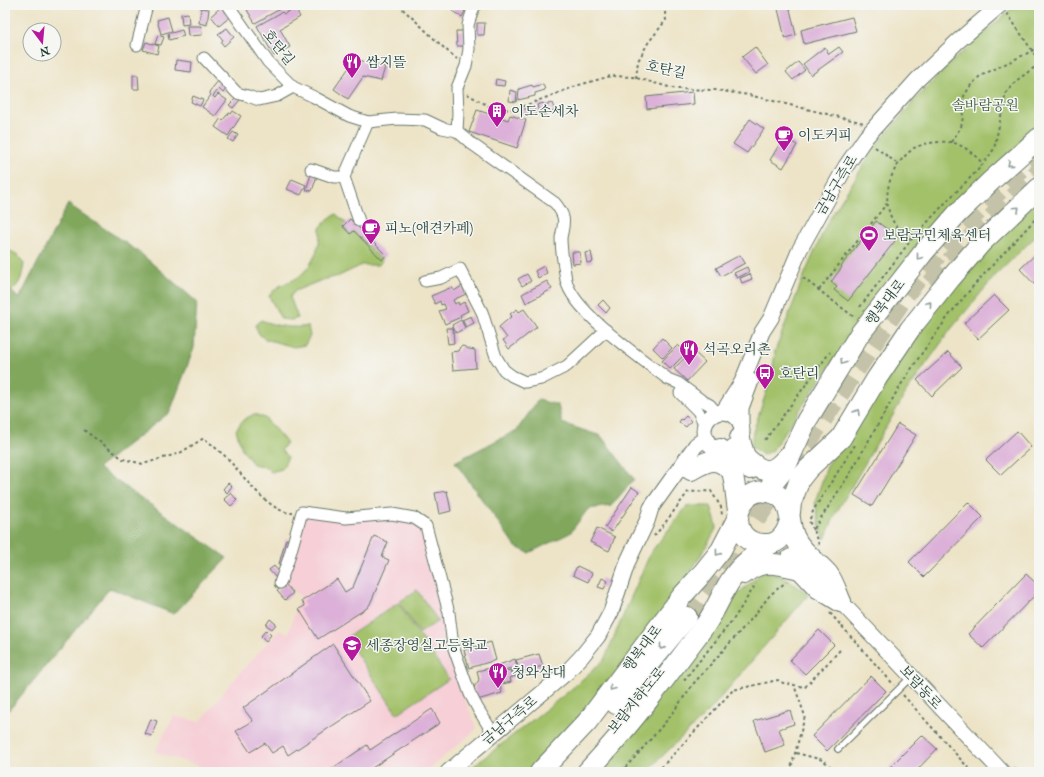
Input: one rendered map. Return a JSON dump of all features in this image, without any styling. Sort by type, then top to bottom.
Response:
[{"type":"highway","name":"행복대로","points":[[766,492],[785,468],[807,420],[859,335],[923,253],[957,214],[1039,138]]},
{"type":"highway","points":[[805,565],[804,493],[813,473],[850,439],[878,378],[915,322],[981,243],[1039,188]]},
{"type":"highway","points":[[807,420],[809,432],[818,441],[829,443],[850,439]]},
{"type":"highway","points":[[741,432],[739,465],[739,528],[744,536],[751,542],[770,544],[805,565],[829,575],[834,606]]},
{"type":"highway","points":[[710,438],[726,456],[739,465],[759,469],[771,470],[780,465],[794,450]]},
{"type":"highway","points":[[701,619],[723,592],[736,572],[744,564],[770,544],[778,541],[784,536],[788,528],[791,503],[800,479],[808,469],[850,439]]},
{"type":"highway","points":[[691,470],[705,462],[717,461],[725,464],[748,466],[766,492]]},
{"type":"highway","points":[[738,514],[742,502],[757,492],[774,493],[781,498],[786,504],[795,538],[802,548],[805,565]]},
{"type":"highway","name":"행복대로","points":[[540,772],[587,722],[682,596],[721,550],[738,514]]},
{"type":"highway","points":[[701,619],[723,602],[738,580],[751,568],[763,564],[805,565]]},
{"type":"highway","points":[[587,772],[611,747],[655,692],[701,619],[708,605],[700,596],[690,593],[682,596]]},
{"type":"highway","name":"보람지하도로","points":[[558,772],[610,712],[701,619]]},
{"type":"highway","name":"보람지하도로","points":[[576,772],[616,725],[701,619]]},
{"type":"main road","name":"금남구즉로","points":[[720,412],[742,382],[762,332],[771,318],[800,249],[846,166],[876,126],[917,80],[957,42],[1003,9]]},
{"type":"main road","name":"금남구즉로","points":[[741,432],[741,408],[745,394],[773,329],[771,318]]},
{"type":"main road","points":[[720,412],[734,416],[741,432],[732,447],[710,438],[707,420],[711,416],[720,412]]},
{"type":"main road","name":"금남구즉로","points":[[448,772],[566,673],[598,636],[611,612],[628,560],[647,521],[651,508],[696,445],[710,438],[710,449],[699,459],[656,519],[647,521]]},
{"type":"main road","name":"보람동로","points":[[834,606],[911,676],[1002,772]]},
{"type":"street","points":[[137,45],[147,5]]},
{"type":"street","name":"호탄길","points":[[228,5],[268,62],[293,87],[350,116],[368,122],[397,119],[425,120],[442,128],[457,131],[472,144],[555,203],[564,217],[561,238],[563,261],[567,283],[575,298],[594,320],[668,379],[678,383],[720,412]]},
{"type":"street","points":[[457,131],[457,88],[466,66],[469,49],[468,25],[473,9],[476,5]]},
{"type":"street","name":"호탄길","points":[[204,58],[237,93],[243,95],[259,100],[277,96],[293,87]]},
{"type":"street","points":[[359,221],[344,177],[368,122]]},
{"type":"street","points":[[311,169],[334,177],[344,177]]},
{"type":"street","points":[[425,281],[441,278],[460,269],[482,312],[496,357],[504,370],[512,376],[525,382],[541,379],[567,366],[606,330]]},
{"type":"street","name":"호탄길","points":[[668,379],[672,386],[690,401],[698,411],[710,438]]},
{"type":"street","points":[[280,582],[288,561],[302,512],[346,518],[392,514],[414,518],[426,526],[449,613],[453,646],[470,694],[493,733]]},
{"type":"lane","points":[[838,749],[911,676]]},
{"type":"path","points":[[398,5],[416,20],[439,44],[466,66]]},
{"type":"path","points":[[636,78],[638,61],[648,43],[666,20],[664,5]]},
{"type":"path","points":[[1003,9],[1039,61]]},
{"type":"path","points":[[951,142],[961,127],[964,96],[971,85],[980,76],[1032,50],[1039,42]]},
{"type":"path","name":"호탄길","points":[[457,88],[496,110],[502,110],[516,109],[579,84],[611,76],[636,78],[676,89],[715,90],[749,95],[876,126]]},
{"type":"path","points":[[911,240],[899,230],[889,213],[887,191],[891,176],[898,164],[914,148],[931,143],[951,142],[973,154],[983,164]]},
{"type":"path","points":[[875,147],[898,164]]},
{"type":"path","points":[[818,290],[888,202]]},
{"type":"path","points":[[621,772],[668,718],[694,683],[770,596],[805,565],[813,530],[849,475],[900,386],[922,353],[950,314],[975,284],[1039,216]]},
{"type":"path","points":[[803,278],[854,317]]},
{"type":"path","points":[[84,430],[123,459],[143,464],[180,453],[204,438],[225,456],[266,501],[288,513],[302,512]]},
{"type":"path","points":[[813,530],[809,521],[850,439]]},
{"type":"path","points":[[834,606],[898,690],[972,772]]},
{"type":"path","points":[[657,772],[733,690],[778,680],[783,683],[805,687],[841,649]]},
{"type":"path","points":[[790,772],[805,716],[794,685]]},
{"type":"path","points":[[796,753],[823,760],[837,772]]},
{"type":"shaded area","name":"세종장영실고등학교","points":[[304,516],[385,516],[423,526],[434,581],[445,623],[447,640],[464,697],[477,729],[425,772],[213,772],[155,752],[174,716],[200,722],[230,684],[279,630],[288,634],[300,596],[284,582]]},
{"type":"green space","name":"솔바람공원","points":[[1016,5],[1039,5],[1039,133],[837,355],[772,451],[763,455],[751,446],[753,432],[772,375],[775,351],[803,278],[827,223],[875,147],[915,100],[951,62]]},
{"type":"green space","points":[[1039,191],[1039,233],[995,276],[951,329],[907,391],[835,515],[825,539],[820,527],[815,502],[827,466],[923,323]]},
{"type":"green space","points":[[68,204],[139,252],[197,302],[194,348],[170,412],[98,468],[227,558],[174,614],[110,588],[5,715],[5,284],[19,299]]},
{"type":"green space","points":[[336,214],[346,223],[343,227],[350,234],[354,231],[382,260],[379,265],[362,265],[339,276],[322,280],[295,291],[290,297],[298,318],[291,320],[281,319],[269,296],[278,287],[301,275],[311,263],[319,243],[320,228],[328,219]]},
{"type":"green space","points":[[5,248],[18,255],[24,264],[22,275],[17,286],[5,295]]},
{"type":"green space","points":[[261,320],[284,326],[308,326],[310,336],[305,345],[294,347],[265,339],[259,334],[255,325]]},
{"type":"green space","points":[[538,400],[558,405],[562,423],[601,436],[634,479],[611,506],[588,509],[570,533],[529,553],[516,547],[455,462],[517,430]]},
{"type":"green space","points":[[254,414],[265,418],[287,443],[281,450],[288,457],[282,469],[271,472],[266,467],[253,464],[242,449],[236,430],[243,420]]},
{"type":"green space","points":[[687,506],[711,506],[717,527],[677,592],[632,654],[535,772],[466,772],[568,692],[604,660],[651,552]]},
{"type":"green space","points":[[764,571],[781,576],[809,594],[709,711],[646,772],[596,772],[732,599]]},
{"type":"green space","points":[[417,590],[438,621],[420,633],[399,602]]},
{"type":"green space","points":[[398,603],[449,679],[397,714],[346,638]]},
{"type":"building","points":[[256,5],[278,5],[280,9],[255,23],[247,10]]},
{"type":"building","points":[[777,5],[789,5],[796,35],[785,38]]},
{"type":"building","points":[[455,6],[465,11],[462,17],[452,11]]},
{"type":"building","points":[[221,7],[230,17],[219,26],[211,16]]},
{"type":"building","points":[[201,8],[209,9],[207,25],[199,23]]},
{"type":"building","points":[[295,8],[300,17],[280,29],[290,47],[274,56],[257,26],[282,12],[284,14]]},
{"type":"building","points":[[188,13],[189,24],[182,25],[181,14]]},
{"type":"building","points":[[168,17],[172,31],[161,34],[157,20]]},
{"type":"building","points":[[852,17],[856,31],[804,44],[801,30]]},
{"type":"building","points":[[477,23],[485,23],[484,35],[477,35]]},
{"type":"building","points":[[187,26],[201,26],[202,35],[188,36]]},
{"type":"building","points":[[227,28],[234,37],[224,46],[221,42],[223,40],[218,34]]},
{"type":"building","points":[[182,30],[184,36],[169,40],[168,34]]},
{"type":"building","points":[[456,31],[464,31],[465,46],[457,46]]},
{"type":"building","points":[[158,35],[164,37],[161,45],[155,44]]},
{"type":"building","points":[[146,42],[159,46],[157,54],[143,50]]},
{"type":"building","points":[[755,47],[768,65],[756,74],[742,57]]},
{"type":"building","points":[[825,47],[829,54],[839,47],[843,52],[811,75],[803,64]]},
{"type":"building","name":"쌈지뜰","points":[[355,59],[385,67],[381,81],[363,77],[348,99],[334,89]]},
{"type":"building","points":[[176,60],[192,62],[191,72],[175,70]]},
{"type":"building","points":[[798,62],[805,70],[793,80],[786,72]]},
{"type":"building","points":[[133,75],[138,75],[139,89],[133,89]]},
{"type":"building","points":[[496,79],[505,81],[504,86],[495,85]]},
{"type":"building","points":[[219,80],[228,87],[223,93],[219,89],[213,96],[215,98],[218,94],[227,100],[215,116],[202,107],[211,95],[209,92]]},
{"type":"building","points":[[543,84],[545,90],[535,93],[535,96],[518,100],[519,89],[532,85],[533,87]]},
{"type":"building","points":[[510,90],[517,92],[516,102],[509,101]]},
{"type":"building","points":[[693,92],[694,104],[647,109],[646,97]]},
{"type":"building","points":[[193,96],[203,100],[200,106],[191,102]]},
{"type":"building","points":[[237,97],[240,100],[233,108],[229,105]]},
{"type":"building","points":[[543,103],[544,105],[552,103],[555,111],[540,116],[537,105]]},
{"type":"building","points":[[533,106],[536,113],[533,116],[524,115],[522,110]]},
{"type":"building","name":"이도손세차","points":[[477,110],[508,120],[510,115],[526,120],[517,148],[469,132]]},
{"type":"building","points":[[233,111],[241,116],[228,136],[215,127],[221,118],[223,120]]},
{"type":"building","points":[[750,119],[764,129],[747,153],[733,144]]},
{"type":"building","points":[[233,132],[238,135],[233,142],[228,139]]},
{"type":"building","name":"이도커피","points":[[784,137],[797,145],[783,168],[770,160]]},
{"type":"building","points":[[311,174],[317,176],[312,191],[306,190]]},
{"type":"building","points":[[292,179],[306,185],[301,195],[287,189]]},
{"type":"building","name":"피노(애견카페)","points":[[350,219],[386,255],[382,260],[354,231],[350,234],[343,226]]},
{"type":"building","name":"보람국민체육센터","points":[[876,221],[898,237],[848,301],[834,290],[837,287],[831,282],[842,267],[841,266]]},
{"type":"building","points":[[1039,251],[1039,280],[1034,284],[1020,269]]},
{"type":"building","points":[[572,252],[580,252],[581,263],[573,264]]},
{"type":"building","points":[[591,252],[593,262],[587,263],[585,253]]},
{"type":"building","points":[[740,255],[745,263],[721,276],[716,268]]},
{"type":"building","points":[[544,266],[547,273],[538,278],[535,271]]},
{"type":"building","points":[[747,267],[749,272],[737,278],[734,273]]},
{"type":"building","points":[[527,274],[531,281],[522,286],[518,279]]},
{"type":"building","points":[[750,274],[752,279],[742,283],[740,278]]},
{"type":"building","points":[[547,281],[552,289],[526,303],[522,294]]},
{"type":"building","points":[[462,286],[466,294],[453,300],[455,304],[458,302],[459,305],[464,302],[468,311],[460,315],[461,317],[445,324],[439,311],[446,309],[444,304],[441,305],[440,301],[435,304],[431,296],[452,287],[454,291]]},
{"type":"building","points":[[994,295],[1009,310],[978,339],[964,323]]},
{"type":"building","points":[[603,300],[610,308],[606,313],[598,305]]},
{"type":"building","points":[[517,309],[519,312],[524,309],[537,327],[509,349],[503,340],[507,338],[499,327],[512,316],[510,314]]},
{"type":"building","points":[[471,316],[474,323],[466,327],[462,320]]},
{"type":"building","points":[[461,320],[465,328],[456,333],[452,325]]},
{"type":"building","points":[[446,328],[453,328],[454,343],[448,344]]},
{"type":"building","points":[[662,338],[672,348],[663,358],[653,348]]},
{"type":"building","points":[[678,345],[686,353],[670,369],[662,361]]},
{"type":"building","points":[[463,346],[475,350],[476,368],[453,370],[451,352],[458,351],[460,347]]},
{"type":"building","name":"석곡오리촌","points":[[692,350],[705,362],[687,381],[674,369]]},
{"type":"building","points":[[948,352],[962,367],[932,396],[917,380]]},
{"type":"building","points":[[686,416],[691,421],[686,427],[679,422]]},
{"type":"building","points":[[898,424],[916,435],[872,506],[854,495]]},
{"type":"building","points":[[1017,431],[1031,447],[1001,475],[986,460]]},
{"type":"building","points":[[228,483],[232,486],[227,493],[223,489]]},
{"type":"building","points":[[632,487],[639,492],[612,532],[605,527]]},
{"type":"building","points":[[447,491],[451,511],[439,514],[435,493]]},
{"type":"building","points":[[231,493],[237,500],[231,506],[224,499]]},
{"type":"building","points":[[968,502],[983,517],[924,577],[909,562]]},
{"type":"building","points":[[597,528],[615,537],[609,551],[590,542]]},
{"type":"building","points":[[374,536],[388,542],[382,557],[389,560],[370,604],[367,608],[318,639],[299,609],[305,606],[302,601],[337,579],[345,592],[353,587]]},
{"type":"building","points":[[286,539],[291,541],[284,566],[279,564]]},
{"type":"building","points":[[274,566],[281,574],[276,578],[269,570]]},
{"type":"building","points":[[577,566],[592,573],[588,582],[573,575]]},
{"type":"building","points":[[1026,574],[1039,586],[1039,591],[983,648],[968,634]]},
{"type":"building","points":[[602,578],[608,581],[604,589],[598,587]]},
{"type":"building","points":[[285,584],[293,593],[285,600],[277,591]]},
{"type":"building","points":[[270,619],[276,624],[272,629],[266,625]]},
{"type":"building","points":[[266,630],[271,635],[266,641],[261,636]]},
{"type":"building","points":[[819,630],[834,645],[805,674],[790,660]]},
{"type":"building","points":[[491,642],[496,660],[469,668],[464,650]]},
{"type":"building","points":[[333,644],[370,701],[288,755],[283,746],[272,753],[265,743],[250,752],[236,731],[253,721],[243,708]]},
{"type":"building","points":[[539,654],[543,666],[520,672],[516,660]]},
{"type":"building","points":[[515,659],[519,676],[514,677],[512,668],[500,671],[499,665]]},
{"type":"building","points":[[495,667],[502,693],[477,700],[474,687],[479,680],[477,671]]},
{"type":"building","points":[[511,670],[513,677],[510,678],[511,682],[503,684],[501,672]]},
{"type":"building","points":[[871,676],[886,691],[827,751],[812,736]]},
{"type":"building","points":[[432,709],[440,723],[372,768],[374,772],[327,772],[367,745],[370,750]]},
{"type":"building","points":[[790,710],[794,724],[779,729],[785,745],[765,752],[754,721]]},
{"type":"building","points":[[151,719],[157,721],[152,736],[145,734]]},
{"type":"building","points":[[922,735],[937,749],[915,772],[885,772]]},
{"type":"tunnel","points":[[687,617],[709,589],[909,289],[957,231],[1039,152]]},
{"type":"tunnel","points":[[931,284],[968,241],[1039,172]]},
{"type":"place","name":"쌈지뜰","points":[[352,79]]},
{"type":"place","name":"이도손세차","points":[[497,128]]},
{"type":"place","name":"이도커피","points":[[784,152]]},
{"type":"place","name":"피노(애견카페)","points":[[371,245]]},
{"type":"place","name":"보람국민체육센터","points":[[869,252]]},
{"type":"place","name":"석곡오리촌","points":[[689,366]]},
{"type":"place","name":"호탄리","points":[[765,390]]},
{"type":"place","name":"세종장영실고등학교","points":[[352,662]]},
{"type":"place","name":"청와삼대","points":[[498,689]]}]
